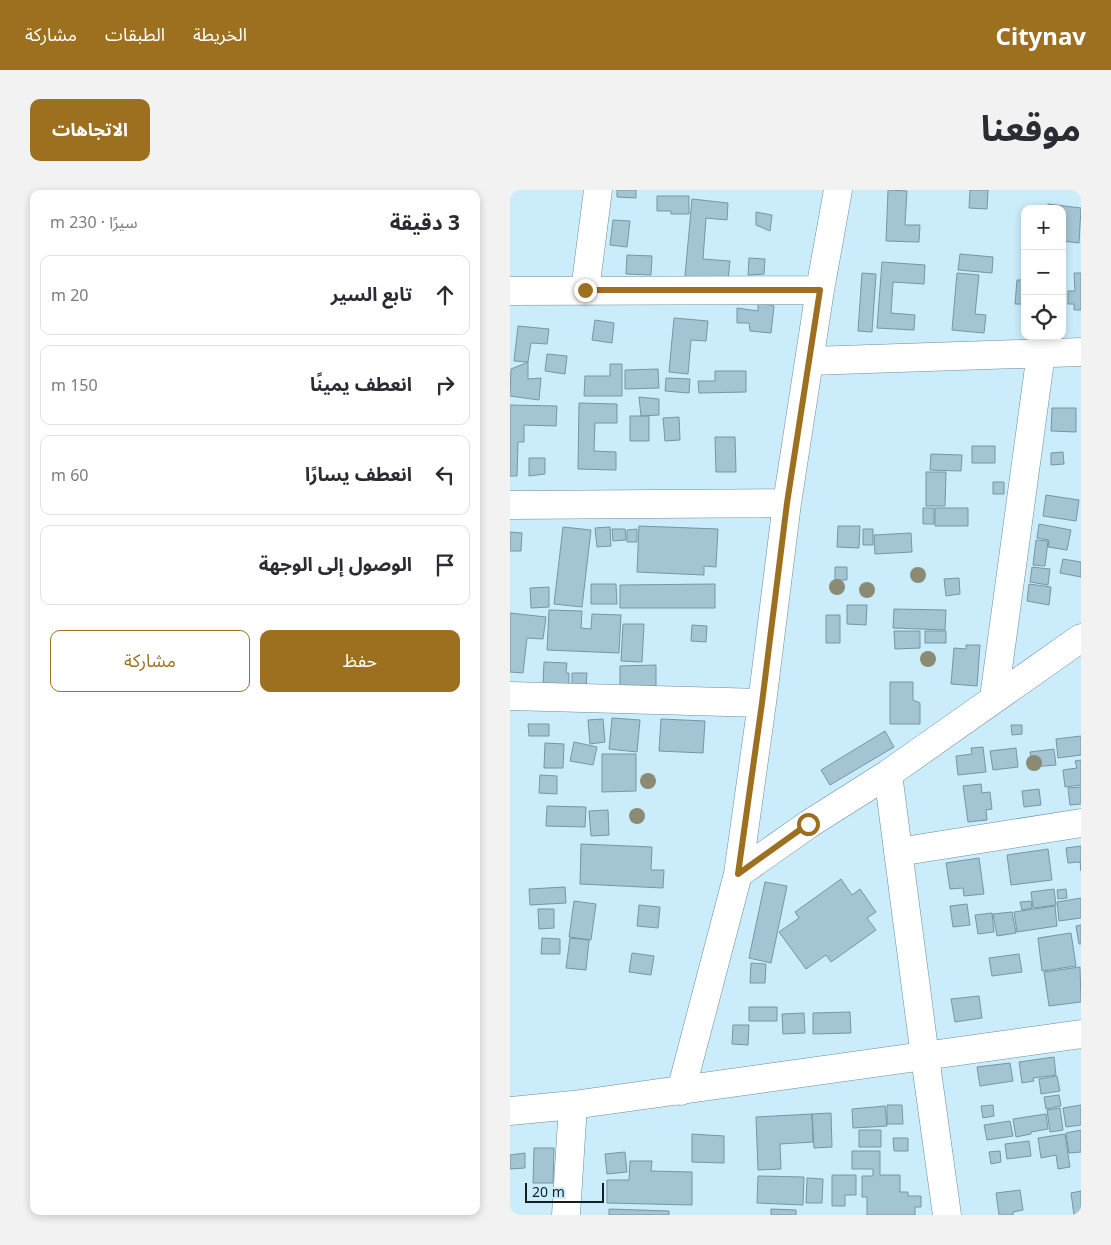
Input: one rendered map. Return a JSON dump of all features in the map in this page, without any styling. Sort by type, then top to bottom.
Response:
[{"type":"street","points":[[585,290],[598,190]]},
{"type":"street","points":[[681,1091],[738,874],[787,503],[820,290],[838,190]]},
{"type":"street","points":[[510,291],[820,290]]},
{"type":"street","points":[[810,360],[1081,352]]},
{"type":"street","points":[[994,698],[1041,353]]},
{"type":"street","points":[[510,505],[787,503]]},
{"type":"street","points":[[738,874],[808,824],[888,774],[1081,638]]},
{"type":"street","points":[[510,696],[762,703]]},
{"type":"street","points":[[888,774],[947,1215]]},
{"type":"street","points":[[898,852],[1081,823]]},
{"type":"street","points":[[510,1111],[573,1106],[1081,1034]]},
{"type":"street","points":[[566,1215],[573,1106]]},
{"type":"building","points":[[617,190],[636,190],[636,198],[617,197]]},
{"type":"building","points":[[888,190],[907,191],[905,225],[920,225],[919,242],[886,241]]},
{"type":"building","points":[[970,190],[988,190],[987,209],[969,208]]},
{"type":"building","points":[[657,196],[689,196],[689,214],[671,214],[671,211],[657,211]]},
{"type":"building","points":[[692,199],[728,203],[727,220],[706,218],[703,259],[730,261],[728,280],[685,276]]},
{"type":"building","points":[[1066,206],[1081,208],[1079,243],[1066,241]]},
{"type":"building","points":[[756,212],[772,215],[770,231],[756,225]]},
{"type":"building","points":[[613,220],[630,221],[627,247],[610,245]]},
{"type":"building","points":[[960,254],[993,257],[992,273],[958,270]]},
{"type":"building","points":[[627,255],[652,256],[651,275],[626,274]]},
{"type":"building","points":[[749,258],[765,259],[764,274],[748,275]]},
{"type":"building","points":[[882,262],[925,265],[924,284],[893,282],[891,313],[915,315],[914,330],[877,328]]},
{"type":"building","points":[[862,273],[876,274],[872,332],[858,331]]},
{"type":"building","points":[[957,273],[979,275],[975,314],[986,315],[984,333],[952,330]]},
{"type":"building","points":[[1074,273],[1081,273],[1081,310],[1074,310],[1074,304],[1068,304],[1068,291],[1075,291]]},
{"type":"building","points":[[1017,280],[1021,280],[1021,304],[1015,304]]},
{"type":"building","points":[[758,302],[774,306],[771,333],[750,331],[749,323],[737,323],[737,308],[758,311]]},
{"type":"building","points":[[674,318],[708,321],[706,341],[691,340],[688,374],[669,372]]},
{"type":"building","points":[[595,320],[614,323],[612,343],[592,340]]},
{"type":"building","points":[[518,326],[549,329],[547,344],[531,343],[528,362],[514,361]]},
{"type":"building","points":[[547,354],[567,356],[565,374],[545,371]]},
{"type":"building","points":[[528,362],[528,379],[541,378],[539,400],[510,396],[511,369]]},
{"type":"building","points":[[610,364],[622,364],[622,396],[584,396],[585,376],[610,376]]},
{"type":"building","points":[[658,369],[659,388],[625,389],[625,370]]},
{"type":"building","points":[[715,371],[746,371],[746,392],[699,393],[698,381],[715,381]]},
{"type":"building","points":[[666,378],[690,379],[689,393],[665,391]]},
{"type":"building","points":[[639,397],[659,399],[659,415],[641,416]]},
{"type":"building","points":[[579,403],[617,404],[617,423],[595,423],[594,451],[616,452],[616,470],[578,469]]},
{"type":"building","points":[[510,405],[557,406],[556,426],[524,425],[524,442],[518,442],[517,476],[510,476]]},
{"type":"building","points":[[1052,408],[1076,408],[1076,432],[1051,431]]},
{"type":"building","points":[[630,416],[649,416],[649,441],[630,441]]},
{"type":"building","points":[[679,417],[680,440],[665,441],[663,418]]},
{"type":"building","points":[[715,437],[735,437],[736,472],[716,472]]},
{"type":"building","points":[[972,446],[995,446],[995,463],[972,463]]},
{"type":"building","points":[[1063,452],[1064,464],[1051,465],[1051,453]]},
{"type":"building","points":[[931,454],[962,455],[961,471],[930,470]]},
{"type":"building","points":[[529,458],[545,458],[545,474],[529,476]]},
{"type":"building","points":[[926,472],[946,472],[945,506],[926,506]]},
{"type":"building","points":[[993,482],[1004,482],[1004,494],[993,494]]},
{"type":"building","points":[[1046,495],[1079,500],[1076,521],[1043,516]]},
{"type":"building","points":[[923,508],[934,508],[934,524],[923,524]]},
{"type":"building","points":[[935,508],[968,508],[968,526],[935,526]]},
{"type":"building","points":[[1039,524],[1071,530],[1067,550],[1048,547],[1049,540],[1037,538]]},
{"type":"building","points":[[639,526],[718,529],[716,567],[704,566],[704,575],[637,572]]},
{"type":"building","points":[[838,526],[860,526],[859,548],[837,547]]},
{"type":"building","points":[[563,527],[591,530],[582,607],[554,604]]},
{"type":"building","points":[[610,527],[611,546],[597,547],[595,528]]},
{"type":"building","points":[[612,529],[625,529],[626,540],[613,541]]},
{"type":"building","points":[[637,529],[637,542],[627,542],[627,530]]},
{"type":"building","points":[[863,529],[873,529],[873,545],[863,545]]},
{"type":"building","points":[[510,532],[522,533],[521,551],[510,551]]},
{"type":"building","points":[[911,533],[912,552],[875,554],[874,535]]},
{"type":"building","points":[[1036,540],[1048,541],[1045,566],[1033,565]]},
{"type":"building","points":[[1063,559],[1081,562],[1081,577],[1060,573]]},
{"type":"building","points":[[835,567],[847,567],[847,580],[835,580]]},
{"type":"building","points":[[1032,567],[1050,569],[1048,585],[1030,582]]},
{"type":"building","points":[[959,578],[960,594],[946,596],[944,579]]},
{"type":"building","points":[[591,584],[616,584],[617,604],[591,604]]},
{"type":"building","points":[[715,584],[715,608],[620,608],[620,585]]},
{"type":"building","points":[[1029,584],[1051,587],[1049,605],[1027,601]]},
{"type":"building","points":[[549,587],[549,607],[531,608],[530,588]]},
{"type":"building","points":[[847,605],[867,605],[866,625],[847,624]]},
{"type":"building","points":[[894,609],[946,610],[945,630],[893,628]]},
{"type":"building","points":[[549,610],[582,611],[581,628],[591,629],[592,614],[621,615],[619,653],[547,650]]},
{"type":"building","points":[[510,613],[546,617],[543,639],[527,638],[523,673],[510,672]]},
{"type":"building","points":[[826,615],[840,615],[840,643],[826,643]]},
{"type":"building","points":[[623,624],[644,624],[642,662],[621,661]]},
{"type":"building","points":[[692,625],[707,626],[706,642],[691,641]]},
{"type":"building","points":[[894,631],[920,631],[920,648],[895,649]]},
{"type":"building","points":[[925,631],[946,631],[946,643],[925,643]]},
{"type":"building","points":[[966,645],[980,645],[977,686],[951,684],[954,648],[966,649]]},
{"type":"building","points":[[544,662],[567,663],[566,673],[569,673],[569,686],[543,685]]},
{"type":"building","points":[[656,665],[656,686],[620,687],[620,666]]},
{"type":"building","points":[[572,673],[587,673],[586,687],[572,686]]},
{"type":"building","points":[[890,682],[913,682],[913,700],[920,703],[920,724],[890,724]]},
{"type":"building","points":[[612,718],[640,720],[637,752],[609,749]]},
{"type":"building","points":[[603,719],[605,742],[590,744],[588,720]]},
{"type":"building","points":[[661,719],[705,721],[703,753],[659,751]]},
{"type":"building","points":[[528,724],[549,724],[549,736],[529,736]]},
{"type":"building","points":[[1011,725],[1022,725],[1022,734],[1012,735]]},
{"type":"building","points":[[885,731],[894,747],[830,785],[821,770]]},
{"type":"building","points":[[1081,736],[1081,755],[1058,758],[1056,739]]},
{"type":"building","points":[[574,742],[597,747],[593,765],[570,761]]},
{"type":"building","points":[[545,743],[564,744],[563,768],[544,768]]},
{"type":"building","points":[[983,747],[986,772],[958,775],[956,756],[972,754],[971,748]]},
{"type":"building","points":[[1016,748],[1018,767],[993,770],[990,751]]},
{"type":"building","points":[[1054,749],[1056,765],[1032,767],[1030,752]]},
{"type":"building","points":[[602,754],[636,754],[636,791],[602,792]]},
{"type":"building","points":[[1081,760],[1081,785],[1065,787],[1063,770],[1077,768],[1075,761]]},
{"type":"building","points":[[540,775],[557,776],[557,794],[539,793]]},
{"type":"building","points":[[981,784],[982,793],[990,792],[992,809],[986,810],[987,820],[968,822],[963,786]]},
{"type":"building","points":[[1081,787],[1081,804],[1070,805],[1068,788]]},
{"type":"building","points":[[1039,789],[1041,805],[1024,807],[1022,791]]},
{"type":"building","points":[[547,806],[586,807],[585,827],[546,826]]},
{"type":"building","points":[[608,810],[609,835],[591,836],[589,811]]},
{"type":"building","points":[[581,844],[652,847],[651,870],[664,870],[663,888],[580,884]]},
{"type":"building","points":[[1081,846],[1081,871],[1080,862],[1068,863],[1066,848]]},
{"type":"building","points":[[1048,849],[1052,880],[1011,885],[1007,855]]},
{"type":"building","points":[[979,858],[984,894],[964,896],[963,888],[950,889],[946,863]]},
{"type":"building","points":[[841,879],[852,895],[860,889],[876,912],[867,918],[876,930],[831,962],[826,955],[806,969],[779,932],[799,918],[795,912]]},
{"type":"building","points":[[765,882],[787,886],[771,963],[749,958]]},
{"type":"building","points":[[565,887],[566,903],[530,905],[529,889]]},
{"type":"building","points":[[1054,889],[1056,905],[1033,908],[1031,892]]},
{"type":"building","points":[[1066,889],[1067,898],[1058,899],[1057,890]]},
{"type":"building","points":[[1081,898],[1081,918],[1059,921],[1057,902]]},
{"type":"building","points":[[574,901],[596,904],[591,940],[569,937]]},
{"type":"building","points":[[1031,901],[1032,908],[1022,910],[1020,902]]},
{"type":"building","points":[[967,904],[970,925],[953,927],[950,906]]},
{"type":"building","points":[[639,905],[660,907],[658,928],[637,926]]},
{"type":"building","points":[[1055,906],[1057,926],[1017,932],[1014,912]]},
{"type":"building","points":[[538,909],[554,909],[554,928],[539,929]]},
{"type":"building","points":[[1012,912],[1016,933],[997,936],[993,914]]},
{"type":"building","points":[[992,913],[994,932],[978,934],[975,915]]},
{"type":"building","points":[[1081,925],[1081,944],[1079,944],[1076,926]]},
{"type":"building","points":[[1071,933],[1076,966],[1042,971],[1038,938]]},
{"type":"building","points":[[542,938],[560,939],[560,954],[541,954]]},
{"type":"building","points":[[570,938],[589,940],[586,970],[566,968]]},
{"type":"building","points":[[632,953],[654,956],[651,975],[629,972]]},
{"type":"building","points":[[1019,954],[1022,972],[992,976],[989,958]]},
{"type":"building","points":[[751,963],[766,964],[765,983],[750,983]]},
{"type":"building","points":[[1080,967],[1081,1002],[1049,1006],[1044,972]]},
{"type":"building","points":[[979,996],[982,1018],[955,1022],[951,999]]},
{"type":"building","points":[[749,1007],[777,1007],[777,1021],[749,1021]]},
{"type":"building","points":[[850,1012],[851,1033],[813,1034],[813,1013]]},
{"type":"building","points":[[804,1013],[805,1033],[783,1034],[782,1014]]},
{"type":"building","points":[[733,1025],[749,1025],[748,1045],[732,1044]]},
{"type":"building","points":[[1054,1057],[1056,1075],[1033,1078],[1034,1081],[1022,1083],[1019,1062]]},
{"type":"building","points":[[1010,1063],[1013,1081],[980,1086],[977,1067]]},
{"type":"building","points":[[1057,1076],[1060,1091],[1041,1094],[1039,1079]]},
{"type":"building","points":[[1059,1095],[1061,1106],[1046,1109],[1044,1097]]},
{"type":"building","points":[[887,1105],[902,1105],[903,1124],[887,1124]]},
{"type":"building","points":[[993,1105],[994,1116],[983,1118],[981,1106]]},
{"type":"building","points":[[1081,1105],[1081,1125],[1066,1127],[1063,1108]]},
{"type":"building","points":[[885,1106],[887,1126],[853,1128],[852,1109]]},
{"type":"building","points":[[1060,1108],[1063,1130],[1050,1132],[1047,1110]]},
{"type":"building","points":[[831,1113],[832,1147],[814,1148],[812,1114]]},
{"type":"building","points":[[812,1114],[813,1142],[780,1144],[781,1169],[758,1170],[756,1117]]},
{"type":"building","points":[[1046,1114],[1048,1129],[1016,1137],[1013,1119]]},
{"type":"building","points":[[1010,1121],[1013,1136],[987,1140],[984,1125]]},
{"type":"building","points":[[859,1130],[881,1130],[881,1147],[859,1147]]},
{"type":"building","points":[[1081,1130],[1081,1152],[1069,1153],[1066,1133]]},
{"type":"building","points":[[692,1134],[724,1136],[724,1163],[692,1162]]},
{"type":"building","points":[[1065,1134],[1070,1167],[1058,1169],[1056,1155],[1041,1158],[1038,1138]]},
{"type":"building","points":[[893,1138],[908,1138],[908,1151],[894,1151]]},
{"type":"building","points":[[1029,1141],[1031,1156],[1007,1159],[1005,1144]]},
{"type":"building","points":[[534,1148],[554,1148],[553,1183],[533,1183]]},
{"type":"building","points":[[852,1151],[880,1151],[880,1175],[900,1175],[900,1192],[908,1192],[908,1196],[921,1196],[921,1207],[915,1207],[915,1215],[867,1215],[867,1197],[862,1197],[862,1176],[873,1176],[873,1169],[852,1169]]},
{"type":"building","points":[[1000,1151],[1001,1162],[991,1164],[989,1152]]},
{"type":"building","points":[[625,1152],[627,1172],[607,1174],[605,1154]]},
{"type":"building","points":[[525,1153],[525,1168],[510,1169],[510,1155]]},
{"type":"building","points":[[630,1161],[652,1161],[651,1171],[692,1172],[692,1205],[607,1203],[607,1180],[629,1180]]},
{"type":"building","points":[[832,1175],[856,1175],[856,1195],[845,1195],[845,1206],[832,1206]]},
{"type":"building","points":[[758,1176],[804,1177],[803,1205],[757,1203]]},
{"type":"building","points":[[807,1178],[823,1179],[822,1203],[806,1203]]},
{"type":"building","points":[[1020,1190],[1023,1210],[1013,1212],[1013,1215],[999,1215],[996,1193]]},
{"type":"building","points":[[1081,1191],[1081,1215],[1074,1215],[1071,1193]]},
{"type":"building","points":[[609,1209],[669,1211],[669,1215],[609,1215]]},
{"type":"building","points":[[771,1209],[796,1210],[796,1215],[771,1215]]},
{"type":"route","points":[[585,290],[820,290],[787,503],[738,874],[808,824]]}]
